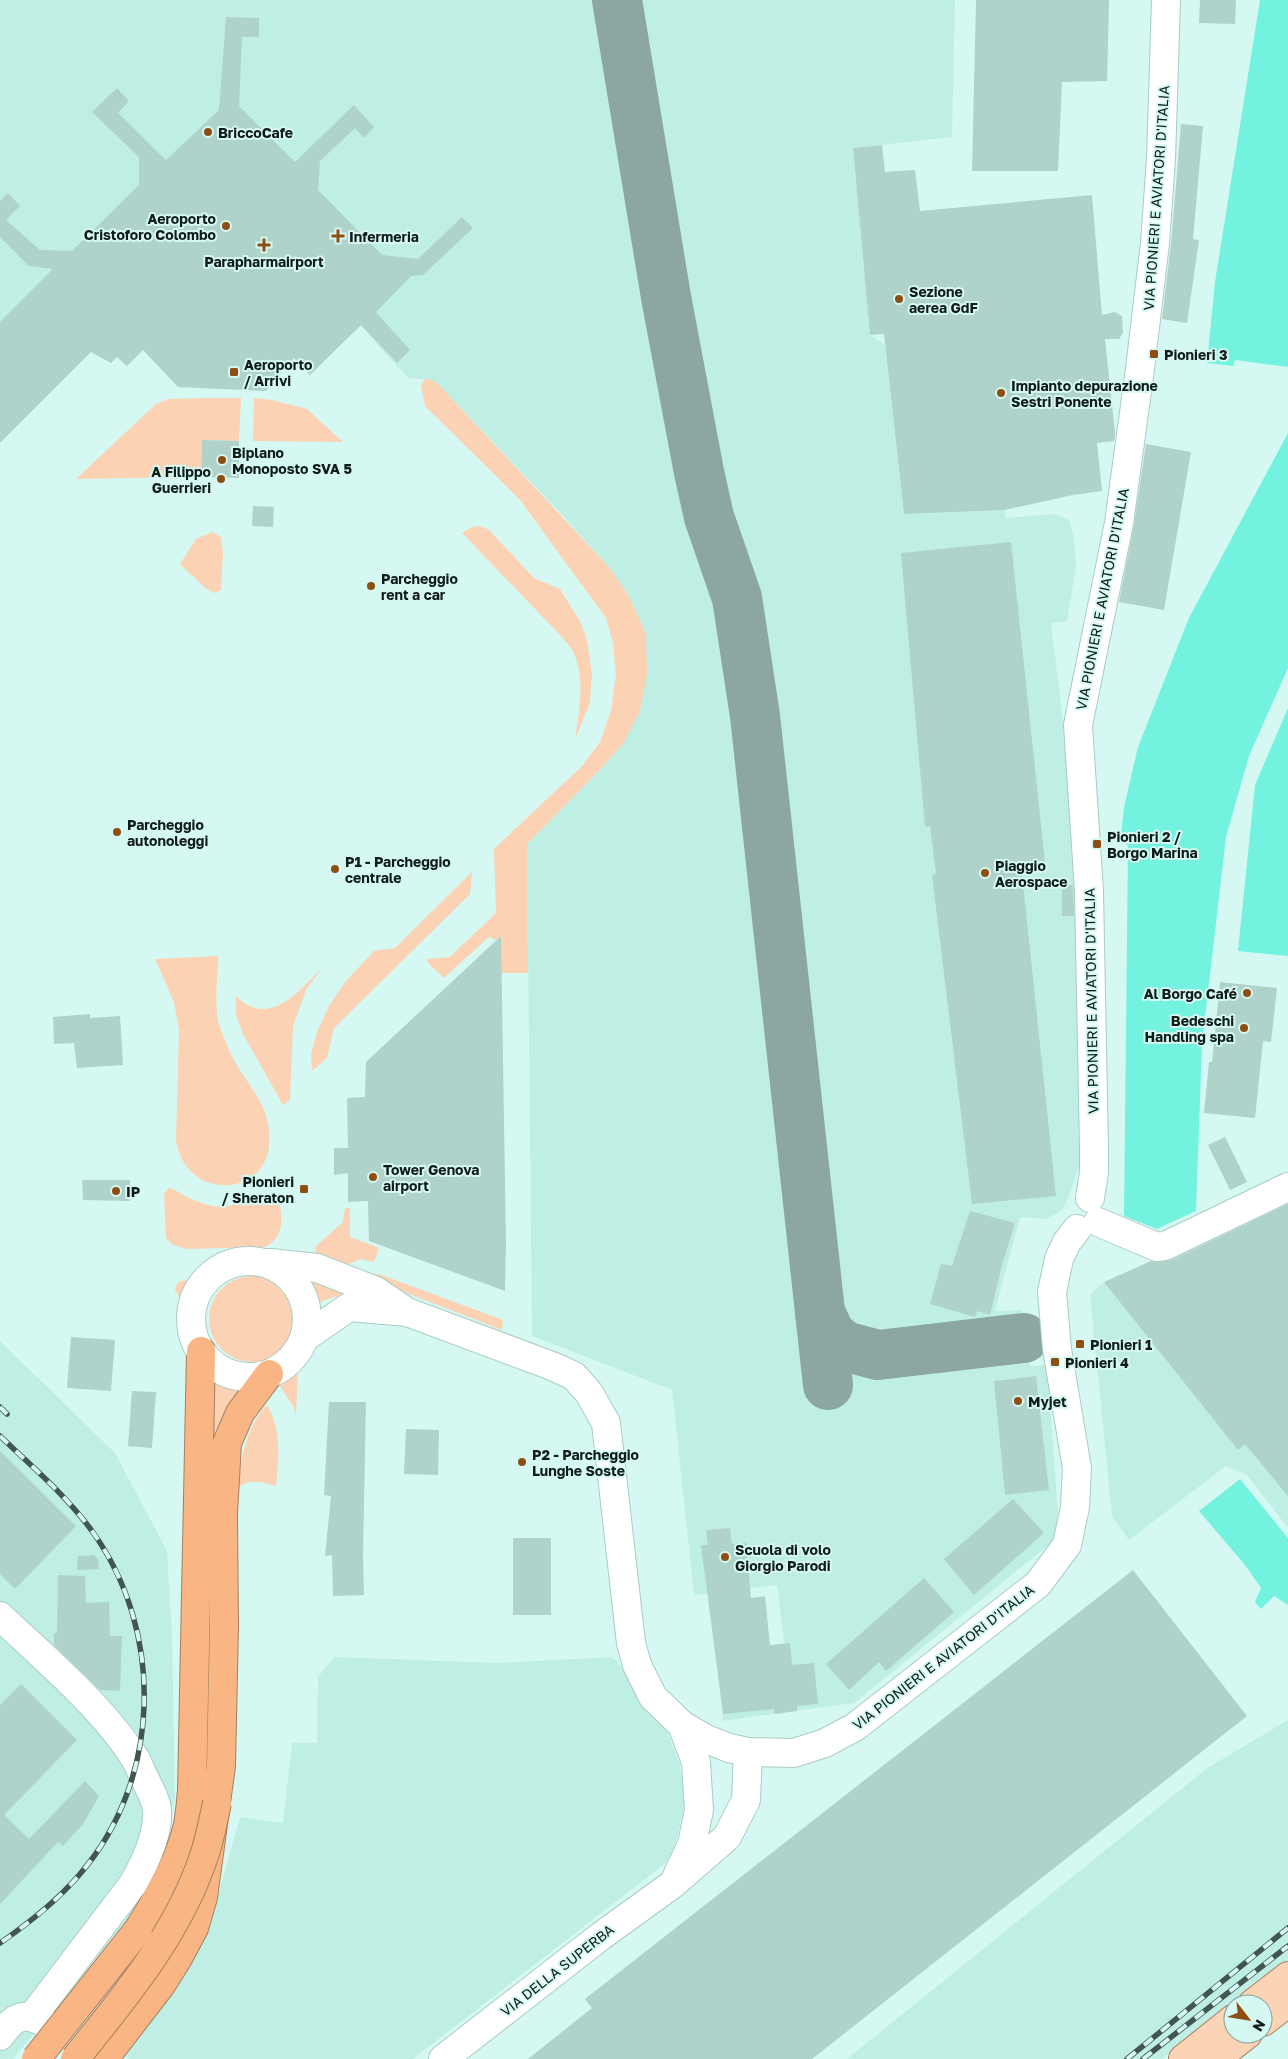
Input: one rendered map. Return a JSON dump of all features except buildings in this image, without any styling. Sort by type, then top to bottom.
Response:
[{"type":"highway","points":[[36,2059],[138,1930],[168,1880],[188,1824],[192,1790],[200,1351]]},
{"type":"highway","points":[[104,2059],[161,1985],[178,1958],[194,1928],[203,1897],[221,1766],[224,1627],[222,1514],[227,1443],[240,1413],[269,1374]]},
{"type":"highway","points":[[75,2059],[162,1946],[193,1886],[205,1854],[217,1803]]},
{"type":"main road","points":[[1265,1994],[1288,1976]]},
{"type":"main road","points":[[1273,2014],[1288,2003]]},
{"type":"main road","points":[[1183,2059],[1223,2027]]},
{"type":"main road","points":[[1216,2059],[1235,2044]]},
{"type":"street","name":"VIA PIONIERI E AVIATORI D'ITALIA","points":[[256,1262],[317,1268],[376,1291],[407,1312],[574,1376],[590,1393],[606,1422],[631,1643],[637,1665],[653,1697],[682,1725],[706,1739],[729,1748],[748,1752],[794,1753],[825,1743],[855,1727],[1038,1584],[1067,1545],[1076,1507],[1077,1468],[1057,1349],[1052,1292],[1059,1259],[1067,1242],[1092,1218],[1094,1173],[1090,891],[1078,725],[1119,523],[1140,370],[1155,243],[1161,159],[1166,0]]},
{"type":"street","points":[[1092,1218],[1157,1247],[1165,1246],[1288,1187]]},
{"type":"street","points":[[238,1262],[256,1262],[281,1271],[293,1281],[301,1294],[306,1309],[307,1321],[304,1338],[294,1356],[280,1368],[269,1374],[242,1377],[216,1367],[200,1351],[194,1339],[192,1312],[201,1287],[210,1276],[238,1262]]},
{"type":"street","name":"VIA PIONIERI E AVIATORI D'ITALIA","points":[[304,1338],[349,1306],[407,1312]]},
{"type":"street","points":[[0,1616],[84,1696],[116,1734],[137,1761],[151,1790],[157,1809],[153,1836],[142,1868],[40,2020],[26,2016],[16,2018],[7,2025],[0,2036]]},
{"type":"street","name":"VIA DELLA SUPERBA","points":[[673,1884],[692,1844],[699,1810],[696,1762],[682,1725]]},
{"type":"street","name":"VIA DELLA SUPERBA","points":[[443,2059],[601,1936],[673,1884],[727,1837],[746,1800],[748,1752]]},
{"type":"street","points":[[694,1832],[708,1833],[735,1822]]},
{"type":"shaded area","points":[[0,0],[955,0],[952,137],[853,148],[870,335],[885,345],[904,514],[1004,510],[1006,518],[1055,514],[1069,520],[1074,538],[1076,567],[1067,621],[1051,623],[1078,843],[1084,1152],[1069,1196],[1062,1210],[1046,1219],[1020,1217],[995,1311],[1022,1310],[1030,1366],[1047,1365],[1058,1513],[1056,1530],[1050,1544],[854,1703],[722,1721],[723,1714],[784,1643],[777,1585],[694,1595],[672,1390],[532,1336],[527,844],[623,744],[629,596],[609,567],[568,521],[440,386],[433,380],[408,378],[361,326],[91,324],[0,405]]},
{"type":"shaded area","points":[[1260,0],[1288,0],[1288,367],[1235,360],[1233,366],[1207,363],[1215,282]]},
{"type":"shaded area","points":[[425,379],[433,380],[440,386],[609,567],[629,596],[646,634],[647,675],[640,711],[623,744],[527,844],[528,973],[501,973],[501,942],[490,936],[444,978],[428,963],[427,959],[450,957],[496,913],[494,849],[582,766],[600,742],[611,711],[616,675],[613,643],[606,618],[520,500],[425,406],[421,385]]},
{"type":"shaded area","points":[[241,398],[239,441],[202,440],[201,477],[76,479],[156,404],[168,399]]},
{"type":"shaded area","points":[[254,398],[272,400],[307,409],[343,442],[253,441]]},
{"type":"shaded area","points":[[1288,433],[1288,668],[1249,756],[1226,837],[1202,1044],[1196,1211],[1157,1229],[1124,1216],[1128,846],[1121,835],[1124,807],[1138,747],[1189,618]]},
{"type":"shaded area","points":[[480,526],[489,530],[534,578],[560,589],[581,623],[587,640],[592,674],[590,703],[575,739],[579,708],[580,676],[574,653],[561,636],[462,533],[472,527]]},
{"type":"shaded area","points":[[212,532],[221,537],[223,553],[221,590],[214,593],[204,587],[180,564],[196,539]]},
{"type":"shaded area","points":[[1288,708],[1288,956],[1238,951],[1255,785]]},
{"type":"shaded area","points":[[472,872],[470,894],[334,1028],[327,1058],[312,1071],[311,1054],[317,1032],[329,1006],[346,981],[374,951],[395,948]]},
{"type":"shaded area","points":[[218,956],[216,1000],[219,1023],[235,1063],[262,1106],[267,1118],[269,1131],[269,1147],[264,1164],[253,1176],[239,1183],[224,1185],[208,1182],[193,1174],[182,1160],[176,1140],[179,1030],[174,1002],[155,959]]},
{"type":"shaded area","points":[[322,968],[306,990],[293,1026],[290,1100],[283,1105],[243,1034],[236,1015],[236,996],[248,1005],[260,1009],[271,1008],[293,996]]},
{"type":"shaded area","points":[[168,1188],[200,1202],[216,1206],[227,1206],[259,1196],[272,1197],[279,1201],[281,1227],[279,1233],[265,1247],[187,1249],[173,1245],[166,1238],[164,1194]]},
{"type":"shaded area","points":[[1288,1201],[1288,1528],[1247,1475],[1226,1466],[1129,1540],[1112,1516],[1090,1295],[1100,1285]]},
{"type":"shaded area","points":[[345,1208],[350,1208],[350,1237],[379,1248],[374,1262],[360,1259],[341,1268],[317,1256],[315,1247],[343,1222]]},
{"type":"shaded area","points":[[379,1274],[503,1320],[502,1330],[363,1276]]},
{"type":"shaded area","points":[[252,1276],[268,1280],[282,1289],[291,1303],[295,1319],[291,1335],[282,1349],[268,1358],[252,1362],[236,1358],[222,1349],[213,1335],[209,1319],[213,1303],[222,1289],[236,1280]]},
{"type":"shaded area","points":[[198,1277],[188,1295],[184,1308],[175,1289],[178,1282]]},
{"type":"shaded area","points":[[309,1277],[359,1294],[334,1297],[315,1304],[309,1284]]},
{"type":"shaded area","points":[[0,1341],[115,1453],[167,1551],[172,1634],[175,1798],[144,1899],[13,2059],[0,2059]]},
{"type":"shaded area","points":[[298,1367],[296,1415],[293,1406],[280,1386]]},
{"type":"shaded area","points":[[209,1375],[246,1388],[210,1485]]},
{"type":"shaded area","points":[[267,1405],[277,1434],[276,1486],[261,1482],[251,1482],[238,1488],[243,1455],[249,1433],[260,1413]]},
{"type":"shaded area","points":[[1240,1479],[1288,1538],[1288,1605],[1274,1596],[1261,1609],[1255,1602],[1261,1588],[1245,1565],[1199,1511]]},
{"type":"shaded area","points":[[334,1657],[499,1663],[612,1657],[634,1679],[663,1720],[680,1765],[685,1803],[672,1858],[413,2059],[129,2059],[121,2052],[175,1989],[215,1907],[240,1817],[283,1823],[292,1743],[317,1743],[318,1677]]},
{"type":"shaded area","points":[[1288,1720],[1288,1963],[1249,1994],[1223,1994],[1223,2013],[1162,2059],[847,2059],[1206,1769]]},
{"type":"taxiway","points":[[617,0],[666,297],[699,472],[709,517],[737,598],[755,716],[820,1312]]},
{"type":"taxiway","points":[[828,1385],[820,1312],[830,1334],[844,1346],[878,1355],[1024,1338]]},
{"type":"railway","points":[[0,1407],[7,1414]]},
{"type":"railway","points":[[0,1436],[71,1505],[92,1531],[116,1571],[132,1614],[142,1659],[144,1705],[139,1750],[127,1795],[107,1836],[80,1874],[62,1893],[0,1943]]},
{"type":"railway","points":[[1127,2059],[1288,1928]]},
{"type":"railway","points":[[1143,2059],[1288,1946]]},
{"type":"place","name":"BriccoCafe","points":[[208,132]]},
{"type":"place","name":"Aeroporto Cristoforo Colombo","points":[[226,226]]},
{"type":"place","name":"Infermeria","points":[[338,236]]},
{"type":"place","name":"Parapharmairport","points":[[264,245]]},
{"type":"place","name":"Sezione aerea GdF","points":[[899,299]]},
{"type":"place","name":"Pionieri 3","points":[[1154,354]]},
{"type":"place","name":"Aeroporto / Arrivi","points":[[234,372]]},
{"type":"place","name":"Impianto depurazione Sestri Ponente","points":[[1001,393]]},
{"type":"place","name":"Biplano Monoposto SVA 5","points":[[222,460]]},
{"type":"place","name":"A Filippo Guerrieri","points":[[221,479]]},
{"type":"place","name":"Parcheggio rent a car","points":[[371,586]]},
{"type":"place","name":"Parcheggio autonoleggi","points":[[117,832]]},
{"type":"place","name":"Pionieri 2 / Borgo Marina","points":[[1097,844]]},
{"type":"place","name":"P1 - Parcheggio centrale","points":[[335,869]]},
{"type":"place","name":"Piaggio Aerospace","points":[[985,873]]},
{"type":"place","name":"Al Borgo Café","points":[[1247,993]]},
{"type":"place","name":"Bedeschi Handling spa","points":[[1244,1028]]},
{"type":"place","name":"Tower Genova airport","points":[[373,1177]]},
{"type":"place","name":"Pionieri / Sheraton","points":[[304,1189]]},
{"type":"place","name":"IP","points":[[116,1191]]},
{"type":"place","name":"Pionieri 1","points":[[1080,1344]]},
{"type":"place","name":"Pionieri 4","points":[[1055,1362]]},
{"type":"place","name":"Myjet","points":[[1018,1401]]},
{"type":"place","name":"P2 - Parcheggio Lunghe Soste","points":[[522,1462]]},
{"type":"place","name":"Scuola di volo Giorgio Parodi","points":[[725,1557]]}]
